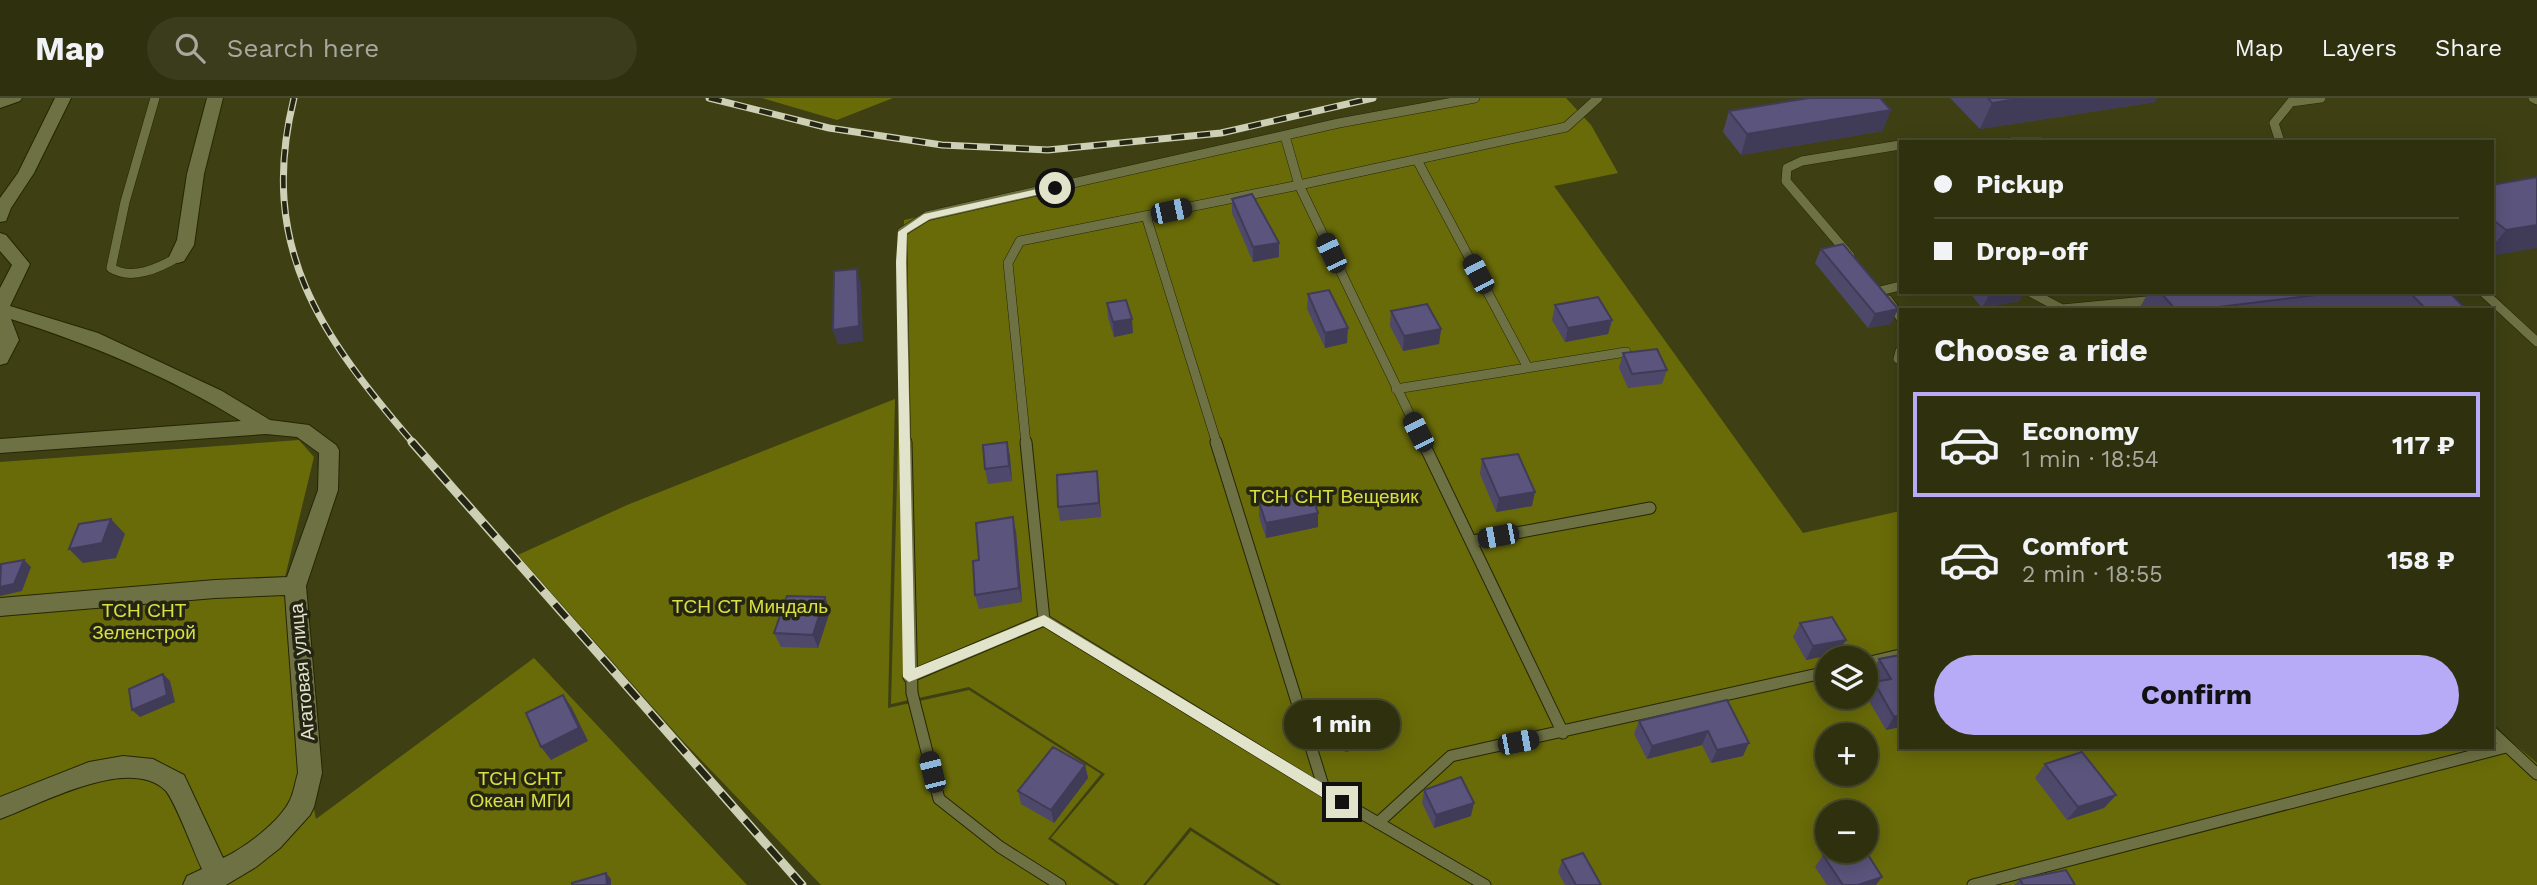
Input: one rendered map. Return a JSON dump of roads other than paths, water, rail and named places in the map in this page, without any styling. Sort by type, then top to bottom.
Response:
[{"type":"street","points":[[0,103],[15,98]]},
{"type":"street","points":[[1,211],[26,173],[63,98]]},
{"type":"street","points":[[178,257],[185,248],[190,199],[202,141],[215,98]]},
{"type":"street","points":[[0,239],[21,264],[0,309],[9,340],[0,358]]},
{"type":"street","points":[[0,309],[90,338],[215,396],[266,427]]},
{"type":"street","name":"Агатовая улица","points":[[0,446],[266,427],[302,430],[329,450],[328,490],[295,586],[310,773],[301,807],[271,840],[247,859],[207,881]]},
{"type":"street","points":[[0,607],[215,589],[295,586]]},
{"type":"street","points":[[0,808],[89,773],[123,767],[153,770],[175,783],[207,881]]},
{"type":"lane","points":[[156,98],[125,202],[111,268],[120,274],[127,274],[165,264],[178,257]]},
{"type":"lane","points":[[1060,885],[1000,847],[939,799],[909,677],[902,232],[927,216],[1339,123],[1475,98]]},
{"type":"lane","points":[[1044,620],[1009,263],[1020,241],[1566,127],[1598,98]]},
{"type":"lane","points":[[2279,140],[2274,124],[2291,102],[2321,98]]},
{"type":"lane","points":[[1285,136],[1298,185],[1473,541],[1563,733]]},
{"type":"lane","points":[[1854,260],[1786,181],[1787,168],[1802,161],[1899,145]]},
{"type":"lane","points":[[1417,160],[1527,366]]},
{"type":"lane","points":[[1146,216],[1325,792]]},
{"type":"lane","points":[[1871,280],[1899,316]]},
{"type":"lane","points":[[1880,291],[1899,286]]},
{"type":"lane","points":[[2034,294],[2060,308]]},
{"type":"lane","points":[[2073,308],[2164,300],[2158,294]]},
{"type":"lane","points":[[2485,294],[2537,342]]},
{"type":"lane","points":[[1396,389],[1626,352]]},
{"type":"lane","points":[[1473,541],[1650,508]]},
{"type":"lane","points":[[909,677],[1044,620]]},
{"type":"lane","points":[[1044,620],[1325,792],[1485,885]]},
{"type":"lane","points":[[1878,660],[1899,655]]},
{"type":"lane","points":[[1378,823],[1451,756],[1815,675]]},
{"type":"lane","points":[[2494,734],[2537,774]]},
{"type":"lane","points":[[1973,885],[2507,747]]},
{"type":"railway","points":[[294,98],[285,151],[284,200],[291,244],[305,286],[325,326],[351,365],[414,444]]},
{"type":"railway","points":[[709,98],[829,128],[942,145],[1048,150],[1221,133],[1373,98]]},
{"type":"railway","points":[[412,442],[802,885]]},
{"type":"park label","name":"ТСН СНТ Вещевик","points":[[1334,496]]},
{"type":"park label","name":"ТСН СТ Миндаль","points":[[750,606]]},
{"type":"park label","name":"ТСН СНТ Зеленстрой","points":[[144,621]]},
{"type":"park label","name":"ТСН СНТ Океан МГИ","points":[[520,789]]}]
